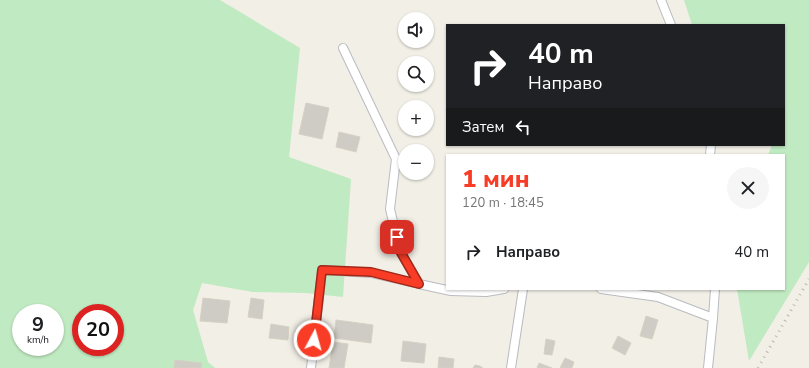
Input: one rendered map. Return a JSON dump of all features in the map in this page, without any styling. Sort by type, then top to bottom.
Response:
[{"type":"lane","points":[[661,0],[671,24]]},
{"type":"lane","points":[[343,48],[396,159],[390,209],[400,251],[419,284]]},
{"type":"lane","points":[[311,368],[322,270],[371,272],[446,290]]},
{"type":"lane","points":[[446,290],[486,292],[498,290]]},
{"type":"lane","points":[[511,368],[523,290]]},
{"type":"lane","points":[[615,290],[657,293],[713,318]]},
{"type":"lane","points":[[708,368],[715,290]]},
{"type":"green space","points":[[0,0],[220,0],[300,48],[289,157],[351,179],[343,297],[306,293],[253,292],[202,283],[193,310],[208,362],[215,368],[0,368]]},
{"type":"green space","points":[[684,0],[809,0],[809,262],[749,361],[737,290],[785,290],[785,154],[768,154],[772,146],[785,146],[785,24],[692,24]]},
{"type":"building","points":[[306,103],[329,108],[322,139],[299,134]]},
{"type":"building","points":[[339,132],[360,137],[356,152],[336,147]]},
{"type":"building","points":[[203,298],[230,301],[227,323],[200,321]]},
{"type":"building","points":[[251,298],[264,300],[262,319],[248,317]]},
{"type":"building","points":[[646,316],[658,320],[652,339],[640,336]]},
{"type":"building","points":[[336,320],[373,325],[371,343],[334,338]]},
{"type":"building","points":[[271,324],[289,327],[288,340],[269,338]]},
{"type":"building","points":[[618,336],[631,343],[625,355],[612,348]]},
{"type":"building","points":[[546,339],[555,341],[552,355],[544,354]]},
{"type":"building","points":[[403,341],[426,344],[424,363],[401,361]]},
{"type":"building","points":[[333,342],[348,344],[344,368],[329,368]]},
{"type":"building","points":[[439,357],[454,359],[453,368],[438,368]]},
{"type":"building","points":[[565,358],[574,362],[572,368],[560,368]]},
{"type":"building","points":[[175,360],[202,363],[201,368],[174,368]]},
{"type":"building","points":[[539,363],[552,368],[537,368]]},
{"type":"building","points":[[475,365],[480,366],[483,368],[473,368]]},
{"type":"railway","points":[[758,368],[809,279]]},
{"type":"route","points":[[314,340],[322,270],[371,272],[419,284],[400,251],[397,237]]}]
